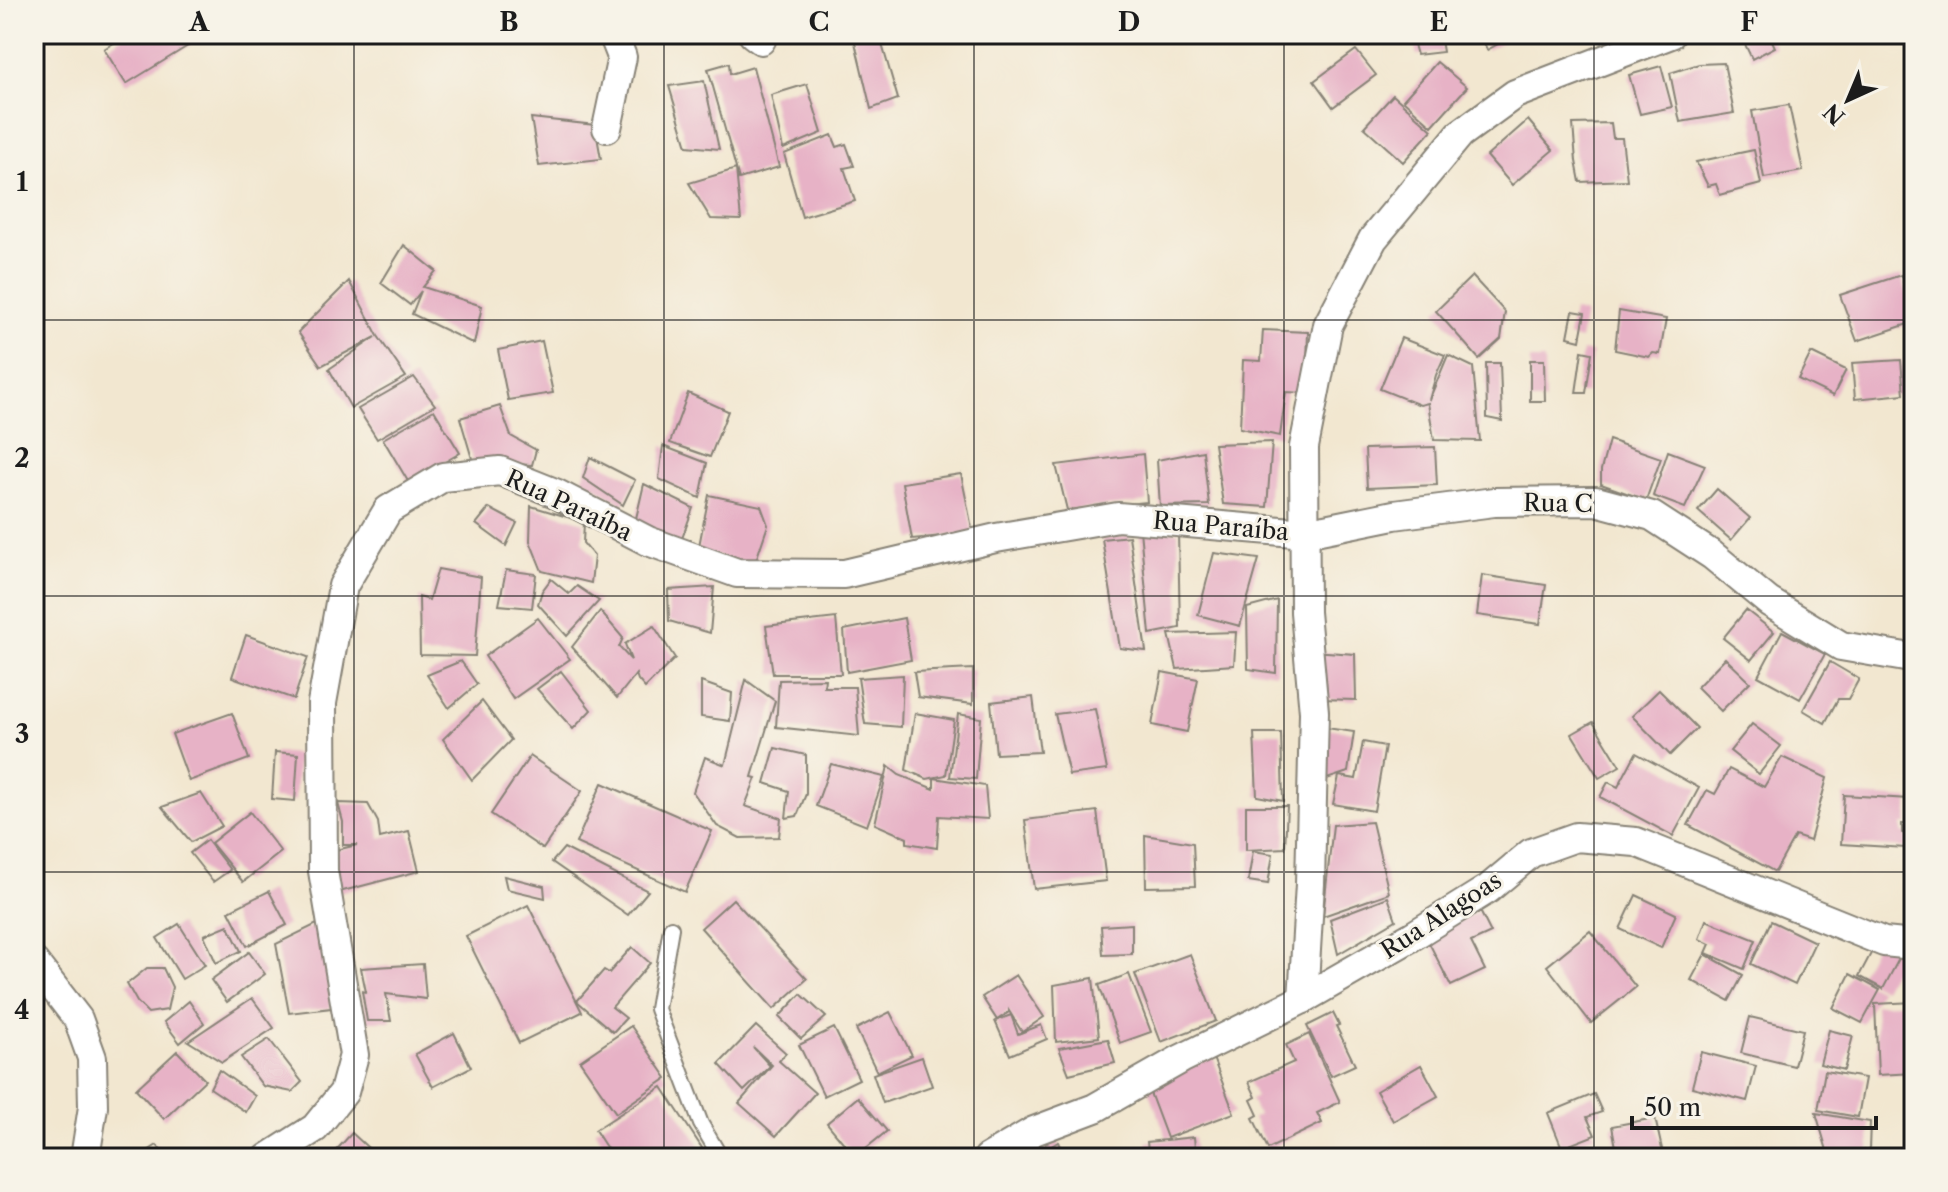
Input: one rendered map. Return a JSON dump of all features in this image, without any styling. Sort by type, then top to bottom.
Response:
[{"type":"street","points":[[607,128],[622,57],[613,34]]},
{"type":"street","points":[[1303,999],[1310,884],[1314,712],[1305,612],[1304,447],[1328,325],[1373,239],[1460,134],[1515,94],[1671,34]]},
{"type":"street","name":"Rua Paraíba","points":[[268,1158],[315,1128],[344,1092],[354,1055],[323,871],[322,703],[343,586],[388,510],[443,477],[500,471],[555,493],[648,541],[737,573],[844,574],[996,538],[1118,517],[1305,533]]},
{"type":"street","name":"Rua C","points":[[1305,533],[1394,515],[1494,502],[1596,501],[1652,516],[1712,555],[1769,602],[1841,646],[1905,657],[1914,655]]},
{"type":"street","name":"Rua Alagoas","points":[[988,1158],[1034,1131],[1095,1108],[1181,1059],[1303,999],[1488,889],[1531,853],[1576,837],[1636,842],[1884,942],[1914,945]]},
{"type":"street","points":[[37,970],[78,1019],[92,1058],[93,1107],[85,1158]]},
{"type":"lane","points":[[671,928],[657,1009],[701,1124],[721,1158]]},
{"type":"building","points":[[128,34],[192,34],[196,41],[126,84],[104,49]]},
{"type":"building","points":[[853,34],[879,34],[898,99],[871,109]]},
{"type":"building","points":[[1411,34],[1440,34],[1443,52],[1417,55]]},
{"type":"building","points":[[1481,34],[1502,34],[1505,40],[1487,50]]},
{"type":"building","points":[[1740,34],[1769,34],[1775,47],[1752,59]]},
{"type":"building","points":[[1356,50],[1376,75],[1333,107],[1314,81]]},
{"type":"building","points":[[1437,62],[1467,87],[1432,126],[1403,100]]},
{"type":"building","points":[[729,63],[730,74],[753,67],[779,167],[739,179],[708,69]]},
{"type":"building","points":[[1724,63],[1734,113],[1680,122],[1670,73],[1699,64]]},
{"type":"building","points":[[1661,66],[1672,107],[1640,114],[1629,75]]},
{"type":"building","points":[[704,81],[719,149],[687,146],[669,86]]},
{"type":"building","points":[[807,84],[822,133],[783,149],[771,95]]},
{"type":"building","points":[[1393,95],[1432,130],[1403,162],[1364,127]]},
{"type":"building","points":[[1789,105],[1803,171],[1764,178],[1752,111]]},
{"type":"building","points":[[531,118],[595,125],[601,159],[539,166]]},
{"type":"building","points":[[1528,120],[1553,150],[1512,185],[1487,156]]},
{"type":"building","points":[[1611,123],[1613,138],[1622,138],[1627,180],[1580,182],[1573,124]]},
{"type":"building","points":[[832,135],[837,147],[846,144],[854,166],[844,168],[855,201],[802,217],[784,154]]},
{"type":"building","points":[[1754,150],[1761,184],[1720,195],[1716,184],[1708,186],[1696,162]]},
{"type":"building","points":[[736,169],[741,220],[711,219],[689,183]]},
{"type":"building","points":[[404,245],[436,271],[423,287],[482,306],[474,344],[412,314],[421,291],[410,305],[381,283]]},
{"type":"building","points":[[1901,275],[1914,322],[1857,341],[1840,295]]},
{"type":"building","points":[[1472,276],[1505,312],[1501,339],[1479,359],[1436,311]]},
{"type":"building","points":[[349,281],[378,336],[406,377],[351,408],[329,369],[376,337],[321,366],[298,332]]},
{"type":"building","points":[[1573,311],[1585,313],[1580,340],[1568,337]]},
{"type":"building","points":[[1619,311],[1666,319],[1660,354],[1653,353],[1649,357],[1615,350]]},
{"type":"building","points":[[1263,330],[1308,332],[1306,393],[1286,392],[1280,436],[1240,428],[1243,360],[1261,361]]},
{"type":"building","points":[[1401,338],[1445,355],[1429,400],[1448,355],[1473,367],[1480,441],[1434,440],[1428,403],[1420,405],[1380,389]]},
{"type":"building","points":[[542,341],[553,393],[508,400],[498,350]]},
{"type":"building","points":[[1582,351],[1592,353],[1586,393],[1576,393]]},
{"type":"building","points":[[1811,353],[1846,370],[1833,396],[1798,379]]},
{"type":"building","points":[[1530,360],[1544,360],[1545,401],[1530,401]]},
{"type":"building","points":[[1901,360],[1904,394],[1855,399],[1852,363]]},
{"type":"building","points":[[1486,363],[1500,363],[1502,421],[1487,418]]},
{"type":"building","points":[[414,377],[435,405],[377,439],[358,409]]},
{"type":"building","points":[[688,393],[728,411],[710,457],[670,443]]},
{"type":"building","points":[[500,406],[511,436],[536,450],[532,465],[473,462],[460,418]]},
{"type":"building","points":[[434,410],[460,453],[409,483],[383,439]]},
{"type":"building","points":[[1609,440],[1661,458],[1646,500],[1601,484],[1601,470]]},
{"type":"building","points":[[1272,442],[1267,507],[1223,504],[1214,444]]},
{"type":"building","points":[[663,446],[707,463],[700,498],[659,479]]},
{"type":"building","points":[[1435,447],[1437,485],[1367,488],[1365,449]]},
{"type":"building","points":[[1203,451],[1209,505],[1160,506],[1157,460]]},
{"type":"building","points":[[1668,451],[1705,465],[1685,508],[1653,496]]},
{"type":"building","points":[[1143,454],[1147,502],[1067,510],[1056,465]]},
{"type":"building","points":[[590,457],[635,480],[623,505],[583,478]]},
{"type":"building","points":[[961,474],[973,533],[912,539],[902,483]]},
{"type":"building","points":[[644,484],[693,508],[680,544],[634,527]]},
{"type":"building","points":[[1717,489],[1750,518],[1731,540],[1698,511]]},
{"type":"building","points":[[709,495],[761,506],[768,525],[754,566],[698,551]]},
{"type":"building","points":[[531,506],[584,522],[583,543],[594,556],[591,583],[542,571],[530,541]]},
{"type":"building","points":[[489,508],[517,523],[506,546],[476,524]]},
{"type":"building","points":[[1140,530],[1178,532],[1180,628],[1150,634]]},
{"type":"building","points":[[1129,536],[1146,651],[1120,648],[1102,539]]},
{"type":"building","points":[[1214,553],[1259,559],[1240,626],[1198,615]]},
{"type":"building","points":[[438,569],[481,577],[475,656],[420,655],[419,597],[429,600]]},
{"type":"building","points":[[506,570],[536,574],[532,608],[499,605]]},
{"type":"building","points":[[1482,575],[1546,585],[1540,624],[1477,615]]},
{"type":"building","points":[[551,579],[569,594],[577,586],[599,601],[567,636],[538,604],[542,591]]},
{"type":"building","points":[[714,587],[710,633],[669,621],[668,590]]},
{"type":"building","points":[[1277,600],[1276,673],[1248,669],[1247,608]]},
{"type":"building","points":[[1746,610],[1774,632],[1751,660],[1723,638]]},
{"type":"building","points":[[600,611],[623,638],[619,647],[631,660],[625,644],[654,626],[675,658],[645,688],[636,674],[617,698],[572,647]]},
{"type":"building","points":[[538,618],[570,659],[513,699],[485,656]]},
{"type":"building","points":[[836,618],[841,674],[773,674],[766,626]]},
{"type":"building","points":[[904,618],[911,660],[847,672],[844,630]]},
{"type":"building","points":[[1782,631],[1825,654],[1800,699],[1758,676]]},
{"type":"building","points":[[1236,632],[1234,665],[1177,669],[1169,634]]},
{"type":"building","points":[[246,635],[308,657],[294,699],[232,677]]},
{"type":"building","points":[[1312,651],[1355,654],[1356,700],[1318,699]]},
{"type":"building","points":[[1725,658],[1750,682],[1721,711],[1697,687]]},
{"type":"building","points":[[461,661],[477,684],[449,708],[427,675]]},
{"type":"building","points":[[1830,662],[1859,679],[1848,699],[1838,699],[1825,723],[1803,710]]},
{"type":"building","points":[[973,669],[973,704],[918,697],[914,672]]},
{"type":"building","points":[[561,671],[591,710],[573,729],[537,689]]},
{"type":"building","points":[[1162,672],[1198,679],[1187,732],[1152,725]]},
{"type":"building","points":[[903,675],[901,727],[865,724],[858,678]]},
{"type":"building","points":[[825,679],[824,687],[855,687],[859,736],[776,727],[779,680]]},
{"type":"building","points":[[746,680],[775,701],[752,777],[756,778],[745,806],[781,818],[779,837],[740,838],[717,826],[693,792],[705,757],[725,765]]},
{"type":"building","points":[[701,682],[732,693],[730,721],[701,717]]},
{"type":"building","points":[[1659,690],[1697,728],[1670,755],[1632,716]]},
{"type":"building","points":[[1033,697],[1040,752],[996,754],[991,702]]},
{"type":"building","points":[[482,701],[511,740],[472,780],[443,739]]},
{"type":"building","points":[[1095,709],[1107,770],[1069,775],[1055,714]]},
{"type":"building","points":[[232,713],[249,759],[189,781],[172,734]]},
{"type":"building","points":[[915,713],[954,720],[946,775],[927,779],[906,770]]},
{"type":"building","points":[[958,714],[981,718],[976,779],[950,777]]},
{"type":"building","points":[[1593,722],[1620,766],[1599,778],[1572,734]]},
{"type":"building","points":[[1752,724],[1781,746],[1759,774],[1730,751]]},
{"type":"building","points":[[1320,727],[1354,732],[1348,772],[1327,779]]},
{"type":"building","points":[[1254,733],[1281,733],[1283,801],[1257,796]]},
{"type":"building","points":[[1363,742],[1385,746],[1374,811],[1333,804],[1339,776],[1356,779]]},
{"type":"building","points":[[775,748],[806,755],[806,794],[797,816],[786,818],[789,791],[765,783]]},
{"type":"building","points":[[275,752],[298,754],[295,801],[272,799]]},
{"type":"building","points":[[1636,753],[1699,788],[1673,836],[1600,797],[1608,782],[1618,787]]},
{"type":"building","points":[[530,756],[582,791],[543,849],[491,814]]},
{"type":"building","points":[[1782,757],[1827,778],[1810,841],[1795,836],[1775,872],[1688,825],[1707,790],[1715,794],[1729,769],[1764,787]]},
{"type":"building","points":[[831,764],[884,777],[867,826],[816,806]]},
{"type":"building","points":[[888,766],[899,775],[934,789],[934,778],[985,786],[988,819],[939,816],[937,848],[907,843],[907,838],[875,824]]},
{"type":"building","points":[[602,783],[712,831],[685,892],[576,843]]},
{"type":"building","points":[[201,793],[222,826],[191,842],[162,807]]},
{"type":"building","points":[[1844,795],[1909,799],[1907,824],[1902,824],[1902,833],[1907,834],[1906,848],[1841,844]]},
{"type":"building","points":[[338,803],[368,804],[378,822],[380,838],[409,831],[419,871],[339,892],[328,852],[357,845],[343,845],[343,822]]},
{"type":"building","points":[[1246,806],[1287,806],[1285,848],[1246,850]]},
{"type":"building","points":[[1097,811],[1106,881],[1034,889],[1025,820]]},
{"type":"building","points":[[250,812],[281,852],[243,882],[211,843]]},
{"type":"building","points":[[1372,822],[1389,893],[1323,916],[1333,825]]},
{"type":"building","points":[[1145,835],[1193,843],[1195,886],[1146,887]]},
{"type":"building","points":[[207,840],[230,870],[213,882],[190,853]]},
{"type":"building","points":[[564,848],[648,891],[628,915],[552,862]]},
{"type":"building","points":[[1253,851],[1273,854],[1268,884],[1248,881]]},
{"type":"building","points":[[504,876],[544,886],[545,898],[507,889]]},
{"type":"building","points":[[269,891],[287,925],[247,946],[229,911]]},
{"type":"building","points":[[1636,895],[1676,914],[1661,948],[1620,929]]},
{"type":"building","points":[[1388,897],[1396,920],[1338,954],[1330,919]]},
{"type":"building","points":[[733,899],[807,979],[774,1009],[701,928]]},
{"type":"building","points":[[528,905],[582,1012],[519,1043],[466,936]]},
{"type":"building","points":[[1480,911],[1491,933],[1471,942],[1485,970],[1451,986],[1426,937]]},
{"type":"building","points":[[1706,920],[1756,940],[1744,969],[1706,953],[1710,944],[1699,939]]},
{"type":"building","points":[[323,921],[331,1008],[289,1013],[276,944]]},
{"type":"building","points":[[1771,921],[1815,942],[1795,985],[1751,964]]},
{"type":"building","points":[[179,924],[205,965],[182,979],[157,938]]},
{"type":"building","points":[[1132,924],[1132,954],[1103,955],[1101,926]]},
{"type":"building","points":[[228,925],[241,951],[216,963],[204,935]]},
{"type":"building","points":[[1590,931],[1636,987],[1591,1023],[1547,966]]},
{"type":"building","points":[[1878,940],[1902,953],[1883,989],[1859,976]]},
{"type":"building","points":[[632,947],[650,963],[612,1007],[626,1018],[613,1032],[577,1001],[604,970],[609,973]]},
{"type":"building","points":[[249,952],[265,974],[227,1002],[211,980]]},
{"type":"building","points":[[1190,954],[1216,1021],[1161,1042],[1135,974]]},
{"type":"building","points":[[1705,954],[1743,975],[1729,1001],[1691,980]]},
{"type":"building","points":[[423,964],[426,999],[386,994],[391,1021],[367,1021],[361,968]]},
{"type":"building","points":[[147,968],[163,968],[172,987],[167,1010],[148,1013],[137,1002],[127,984]]},
{"type":"building","points":[[1129,974],[1151,1032],[1120,1043],[1099,985]]},
{"type":"building","points":[[1850,974],[1880,990],[1862,1023],[1833,1008]]},
{"type":"building","points":[[1016,975],[1044,1017],[1022,1032],[1009,1011],[997,1020],[982,997]]},
{"type":"building","points":[[1093,978],[1099,1037],[1056,1042],[1054,985]]},
{"type":"building","points":[[801,994],[826,1017],[801,1039],[779,1017]]},
{"type":"building","points":[[252,998],[274,1028],[222,1062],[188,1041]]},
{"type":"building","points":[[189,1001],[204,1023],[180,1043],[164,1022]]},
{"type":"building","points":[[1914,1002],[1914,1073],[1878,1075],[1875,1004]]},
{"type":"building","points":[[890,1012],[912,1055],[877,1072],[856,1029]]},
{"type":"building","points":[[1333,1013],[1355,1065],[1331,1076],[1307,1026]]},
{"type":"building","points":[[1011,1015],[1018,1034],[1041,1025],[1047,1039],[1010,1055],[995,1021]]},
{"type":"building","points":[[1750,1017],[1803,1030],[1794,1066],[1741,1053]]},
{"type":"building","points":[[631,1026],[667,1078],[616,1113],[580,1061]]},
{"type":"building","points":[[756,1026],[786,1053],[779,1061],[815,1093],[776,1136],[739,1103],[772,1065],[753,1047],[770,1066],[744,1091],[719,1064]]},
{"type":"building","points":[[834,1028],[859,1079],[824,1096],[799,1045]]},
{"type":"building","points":[[1829,1030],[1853,1036],[1844,1070],[1820,1064]]},
{"type":"building","points":[[454,1033],[471,1067],[433,1087],[415,1054]]},
{"type":"building","points":[[1309,1034],[1340,1102],[1317,1113],[1322,1123],[1268,1149],[1253,1118],[1258,1115],[1251,1100],[1256,1097],[1249,1082],[1294,1062],[1286,1045]]},
{"type":"building","points":[[269,1039],[302,1082],[292,1092],[263,1086],[241,1057]]},
{"type":"building","points":[[1108,1039],[1115,1063],[1069,1074],[1059,1048]]},
{"type":"building","points":[[177,1051],[205,1080],[164,1119],[136,1089]]},
{"type":"building","points":[[1701,1052],[1756,1066],[1747,1101],[1692,1087]]},
{"type":"building","points":[[922,1057],[932,1086],[883,1103],[873,1074]]},
{"type":"building","points":[[1213,1058],[1234,1113],[1167,1138],[1146,1082]]},
{"type":"building","points":[[1421,1065],[1438,1096],[1393,1121],[1376,1091]]},
{"type":"building","points":[[219,1070],[255,1096],[246,1112],[210,1088]]},
{"type":"building","points":[[1825,1071],[1865,1078],[1858,1117],[1818,1110]]},
{"type":"building","points":[[662,1087],[702,1148],[687,1158],[613,1158],[595,1130]]},
{"type":"building","points":[[1594,1094],[1602,1112],[1587,1117],[1595,1135],[1562,1148],[1548,1113]]},
{"type":"building","points":[[858,1097],[887,1131],[855,1157],[827,1123]]},
{"type":"building","points":[[1816,1113],[1870,1122],[1869,1150],[1828,1154]]},
{"type":"building","points":[[1655,1118],[1664,1158],[1618,1158],[1612,1126]]},
{"type":"building","points":[[352,1133],[379,1158],[329,1158]]},
{"type":"building","points":[[1194,1137],[1196,1158],[1149,1158],[1147,1142]]},
{"type":"building","points":[[1058,1142],[1065,1158],[1033,1158]]},
{"type":"building","points":[[157,1145],[166,1158],[137,1158]]}]
